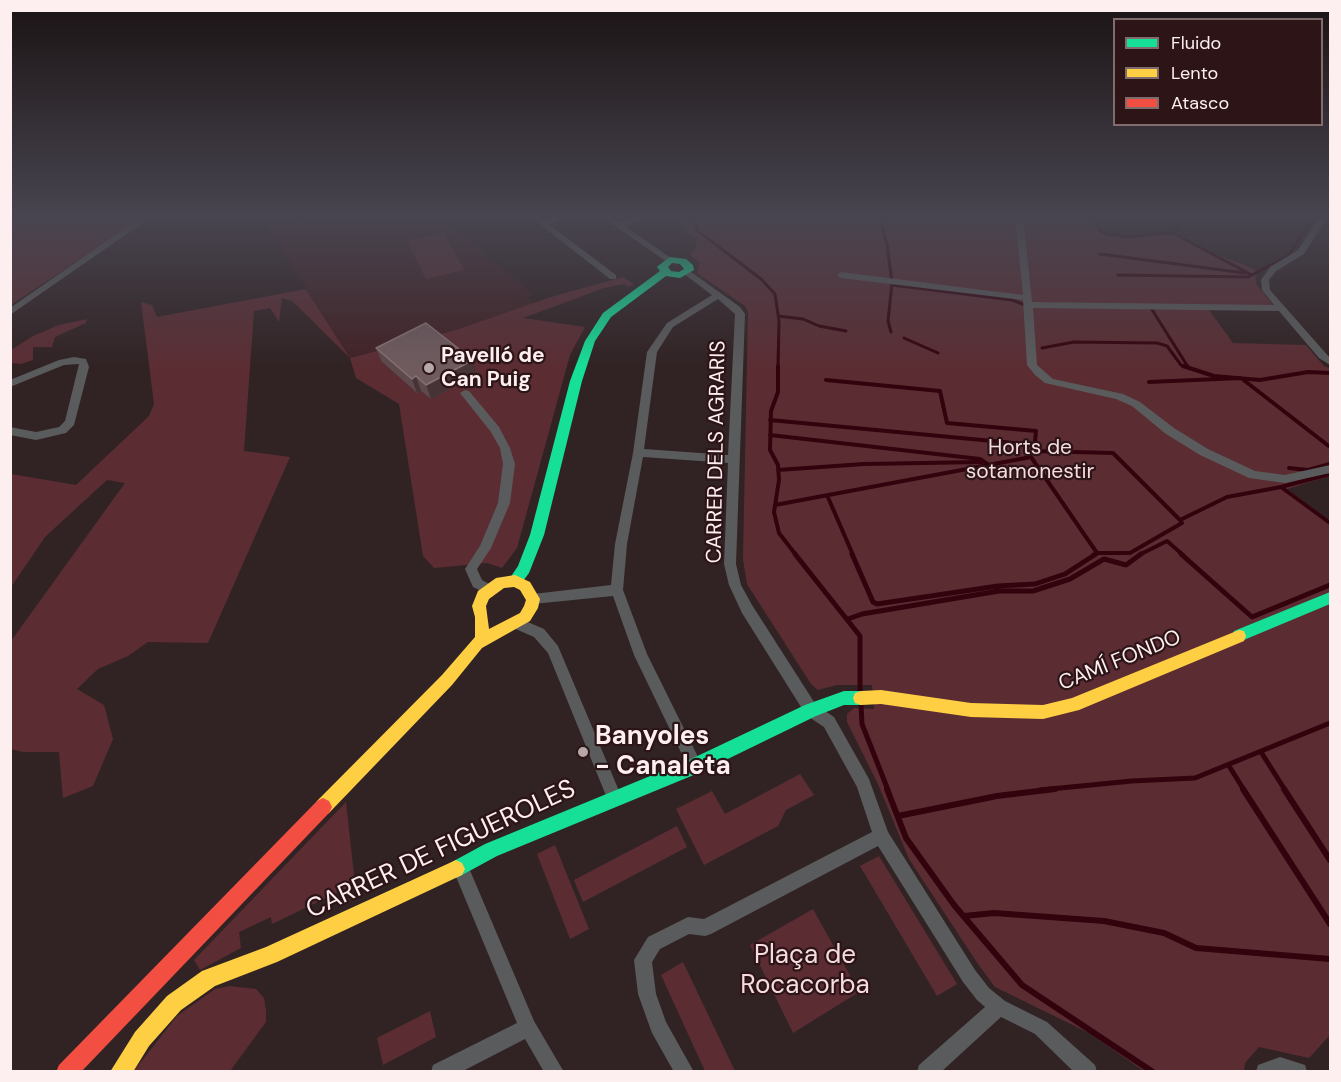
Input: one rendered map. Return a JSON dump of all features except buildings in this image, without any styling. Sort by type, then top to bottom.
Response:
[{"type":"street","points":[[10,312],[77,265]]},
{"type":"street","points":[[598,265],[613,277]]},
{"type":"street","points":[[687,272],[688,265]]},
{"type":"street","points":[[1024,265],[1032,365],[1049,381],[1119,396],[1136,404],[1170,431],[1204,453],[1252,475],[1285,479],[1330,469]]},
{"type":"street","points":[[1281,265],[1268,274],[1265,280],[1266,290],[1329,361]]},
{"type":"street","points":[[515,581],[524,568],[537,535],[576,381],[590,341],[607,315],[667,266]]},
{"type":"street","name":"CARRER DELS AGRARIS","points":[[687,272],[737,309],[740,314],[730,564],[735,585],[747,609],[811,710],[829,722],[864,784],[881,836],[969,976],[983,994],[999,1007],[1041,1028],[1088,1071]]},
{"type":"street","points":[[841,274],[1028,302],[1282,308]]},
{"type":"street","points":[[694,766],[641,655],[617,590],[621,544],[638,453],[652,352],[670,326],[718,295]]},
{"type":"street","points":[[10,384],[62,362],[83,361],[84,367],[70,422],[62,430],[36,436],[10,430]]},
{"type":"street","points":[[465,393],[495,429],[505,448],[509,464],[504,503],[485,548],[471,569],[477,583],[487,589]]},
{"type":"street","points":[[638,453],[733,459]]},
{"type":"street","points":[[66,1071],[447,680],[482,639],[529,613],[533,598],[529,590],[515,581],[501,582],[487,589],[479,606],[483,617],[482,639]]},
{"type":"street","points":[[533,598],[617,590]]},
{"type":"street","name":"CAMÍ FONDO","points":[[811,710],[844,698],[881,697],[971,710],[1044,712],[1073,705],[1330,598]]},
{"type":"street","points":[[483,617],[493,625],[512,624],[539,633],[553,650],[614,798]]},
{"type":"street","name":"CARRER DE FIGUEROLES","points":[[120,1071],[142,1039],[174,1003],[209,978],[270,955],[460,867],[491,850],[694,766],[811,710]]},
{"type":"street","points":[[685,1071],[676,1061],[658,1027],[647,994],[643,960],[654,943],[688,925],[705,928],[881,836]]},
{"type":"street","points":[[460,867],[528,1027],[555,1071]]},
{"type":"street","points":[[926,1071],[999,1007]]},
{"type":"street","points":[[440,1071],[528,1027]]},
{"type":"street","points":[[1265,1071],[1280,1066],[1298,1071]]},
{"type":"shaded area","points":[[292,265],[499,265],[533,294],[526,297],[535,304],[459,329],[350,358]]},
{"type":"green space","points":[[11,265],[70,265],[11,305]]},
{"type":"green space","points":[[419,265],[462,265],[464,270],[426,279]]},
{"type":"green space","name":"Horts de sotamonestir","points":[[699,265],[1246,265],[1255,269],[1256,284],[1275,307],[1206,306],[1233,343],[1306,345],[1324,366],[1330,368],[1330,476],[1287,489],[1330,521],[1330,1035],[1309,1058],[1259,1047],[1245,1063],[1244,1071],[1144,1071],[1089,1033],[995,987],[909,859],[878,784],[847,722],[847,714],[854,708],[874,709],[872,685],[837,685],[818,690],[811,684],[747,584],[743,559],[748,312],[745,306],[697,273]]},
{"type":"green space","points":[[623,277],[634,284],[629,287],[624,284],[604,288],[523,318],[585,327],[570,355],[517,548],[502,568],[487,563],[434,568],[423,556],[399,404],[356,378],[350,358],[459,329],[551,297]],"holes":[[[382,362],[476,374],[431,399],[421,391],[417,393]]]},
{"type":"green space","points":[[306,289],[350,358],[292,301],[282,298],[279,322],[270,308],[254,311],[244,451],[290,457],[208,643],[148,642],[128,656],[98,669],[77,689],[104,705],[113,739],[93,786],[63,798],[59,752],[23,752],[11,749],[11,641],[125,483],[107,480],[45,537],[11,587],[11,474],[76,485],[149,416],[154,404],[141,302],[152,305],[157,317]]},
{"type":"green space","points":[[87,319],[86,323],[55,337],[52,347],[33,347],[33,360],[21,364],[11,363],[11,350],[33,336],[59,325]]},
{"type":"green space","points":[[800,774],[814,795],[786,810],[778,826],[704,865],[676,809],[712,791],[725,814]]},
{"type":"green space","points":[[346,802],[355,884],[272,924],[271,917],[239,932],[241,948],[200,970],[194,960]]},
{"type":"green space","points":[[677,826],[687,847],[583,902],[574,880]]},
{"type":"green space","points":[[555,845],[589,929],[570,939],[537,854]]},
{"type":"green space","points":[[879,856],[957,984],[937,996],[860,866]]},
{"type":"green space","name":"Plaça de Rocacorba","points":[[813,909],[859,992],[793,1033],[750,945]]},
{"type":"green space","points":[[683,962],[735,1071],[705,1071],[661,975]]},
{"type":"green space","points":[[229,986],[256,989],[264,998],[266,1011],[266,1022],[230,1071],[133,1072],[177,1016],[215,989]]},
{"type":"green space","points":[[430,1011],[436,1037],[383,1065],[377,1038]]},
{"type":"waterway","points":[[743,265],[761,279],[775,294],[778,316]]},
{"type":"waterway","points":[[890,265],[892,283],[888,321],[891,332]]},
{"type":"waterway","points":[[1188,265],[1245,273]]},
{"type":"waterway","points":[[1234,265],[1250,274]]},
{"type":"waterway","points":[[1118,275],[1248,277],[1270,265]]},
{"type":"waterway","points":[[892,285],[1012,300],[1028,306]]},
{"type":"waterway","points":[[1151,308],[1188,367]]},
{"type":"waterway","points":[[778,316],[778,367]]},
{"type":"waterway","points":[[778,316],[803,319],[819,326],[846,331]]},
{"type":"waterway","points":[[904,338],[938,353]]},
{"type":"waterway","points":[[1042,348],[1074,342],[1157,343],[1167,346],[1181,365],[1187,367]]},
{"type":"waterway","points":[[1183,366],[1189,368]]},
{"type":"waterway","points":[[771,420],[771,411],[778,392],[778,367]]},
{"type":"waterway","points":[[1189,368],[1214,376],[1238,378]]},
{"type":"waterway","points":[[1242,378],[1260,380],[1308,372],[1330,373]]},
{"type":"waterway","points":[[1149,382],[1238,378]]},
{"type":"waterway","points":[[1242,378],[1330,447]]},
{"type":"waterway","points":[[826,380],[940,391],[947,423],[1036,431],[1035,445]]},
{"type":"waterway","points":[[770,435],[771,420]]},
{"type":"waterway","points":[[771,420],[1035,445]]},
{"type":"waterway","points":[[770,435],[980,459],[989,465]]},
{"type":"waterway","points":[[770,435],[770,450],[778,470]]},
{"type":"waterway","points":[[1035,445],[1034,451],[1113,453],[1180,520]]},
{"type":"waterway","points":[[989,465],[1031,457],[1097,553]]},
{"type":"waterway","points":[[778,470],[864,464],[982,462]]},
{"type":"waterway","points":[[1289,468],[1308,470],[1330,464]]},
{"type":"waterway","points":[[827,495],[989,465]]},
{"type":"waterway","points":[[775,505],[778,470]]},
{"type":"waterway","points":[[1281,487],[1330,474]]},
{"type":"waterway","points":[[1180,520],[1227,497],[1281,487]]},
{"type":"waterway","points":[[1281,487],[1330,523]]},
{"type":"waterway","points":[[775,505],[827,495]]},
{"type":"waterway","points":[[827,495],[853,555]]},
{"type":"waterway","points":[[775,505],[774,512],[779,533],[796,555]]},
{"type":"waterway","points":[[1097,553],[1130,553],[1182,523],[1180,520]]},
{"type":"waterway","points":[[1141,554],[1167,541],[1183,555]]},
{"type":"waterway","points":[[1093,555],[1097,553]]},
{"type":"waterway","points":[[795,554],[860,636],[860,693]]},
{"type":"waterway","points":[[852,554],[873,602],[877,604],[998,586],[1035,584],[1065,574],[1096,554]]},
{"type":"waterway","points":[[848,619],[862,614],[999,591],[1033,591],[1070,579],[1104,559],[1126,565],[1141,554]]},
{"type":"waterway","points":[[1181,554],[1252,617],[1330,585]]},
{"type":"waterway","points":[[861,704],[862,724],[888,790]]},
{"type":"waterway","points":[[1040,790],[1132,781],[1195,778],[1330,723]]},
{"type":"waterway","points":[[1261,752],[1285,790]]},
{"type":"waterway","points":[[1229,766],[1244,790]]},
{"type":"waterway","points":[[887,789],[906,838],[954,905],[1022,985],[1153,1072]]},
{"type":"waterway","points":[[898,816],[997,796],[1055,789]]},
{"type":"waterway","points":[[1243,789],[1330,924]]},
{"type":"waterway","points":[[1284,789],[1330,860]]},
{"type":"waterway","points":[[964,916],[994,913],[1104,921],[1164,933],[1196,948],[1330,959]]},
{"type":"traffic: fast","points":[[664,265],[662,267],[668,273],[680,275],[689,270],[688,265]]},
{"type":"traffic: fast","points":[[515,581],[524,569],[537,535],[576,381],[590,341],[607,315],[665,272]]},
{"type":"traffic: fast","points":[[1239,636],[1330,598]]},
{"type":"traffic: fast","points":[[456,869],[491,850],[695,766],[811,710],[844,698],[861,698]]},
{"type":"traffic: slow","points":[[323,807],[447,680],[477,643],[525,617],[531,608],[533,599],[525,586],[515,581],[501,582],[483,595],[479,606],[482,617],[482,639]]},
{"type":"traffic: slow","points":[[861,698],[881,697],[971,710],[1043,712],[1073,705],[1239,636]]},
{"type":"traffic: slow","points":[[120,1072],[142,1039],[174,1003],[209,978],[270,955],[456,869]]},
{"type":"traffic: jam","points":[[66,1072],[323,807]]},
{"type":"place","name":"Pavelló de Can Puig","points":[[429,368]]},
{"type":"place","name":"Banyoles - Canaleta","points":[[583,752]]}]
